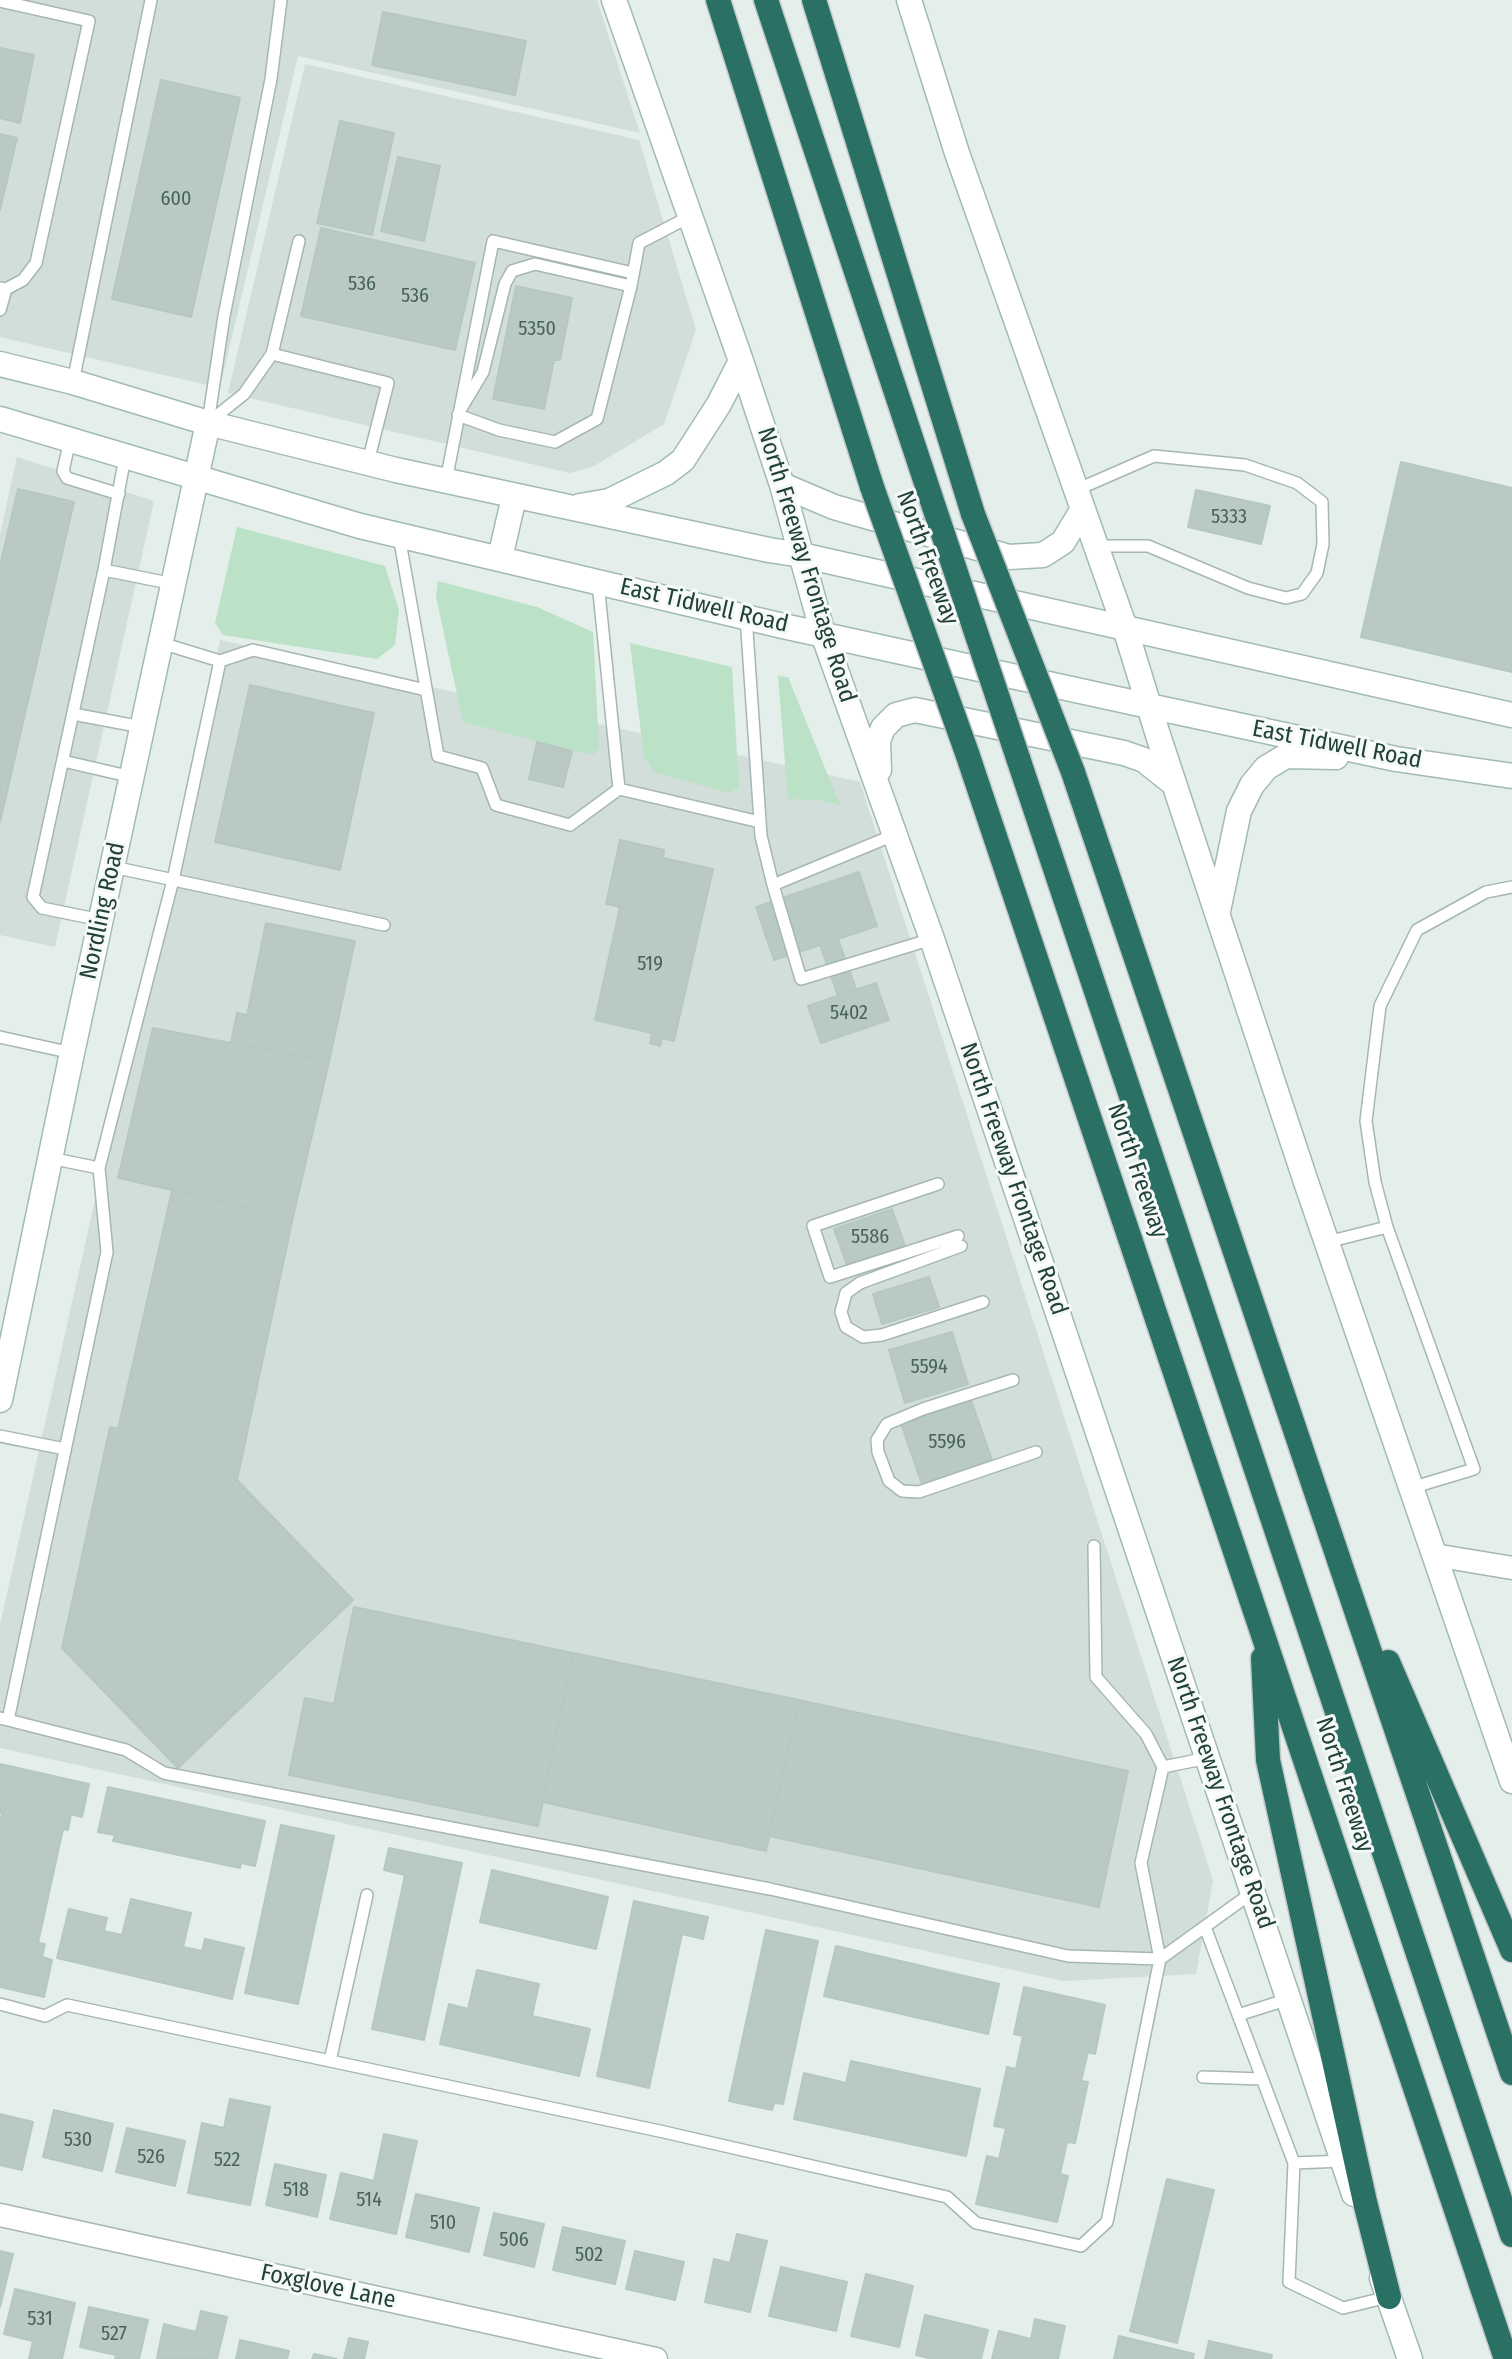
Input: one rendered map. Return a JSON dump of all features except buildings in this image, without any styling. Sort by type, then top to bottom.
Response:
[{"type":"highway","name":"North Freeway","points":[[718,0],[872,487],[967,753],[1506,2359]]},
{"type":"highway","name":"North Freeway","points":[[766,0],[1512,2235]]},
{"type":"highway","points":[[814,0],[973,514],[1073,772],[1512,2073]]},
{"type":"highway","points":[[1317,1497],[1512,1950]]},
{"type":"highway","points":[[1262,1627],[1268,1760],[1365,2202],[1389,2297]]},
{"type":"main road","name":"North Freeway Frontage Road","points":[[614,0],[741,361],[782,485],[823,634],[932,939],[1410,2359]]},
{"type":"main road","points":[[909,0],[957,153],[1125,628],[1173,783],[1327,1242],[1512,1781]]},
{"type":"main road","points":[[568,508],[609,501],[666,473],[683,460],[719,404],[741,361]]},
{"type":"main road","points":[[0,364],[73,382],[208,423],[514,497],[801,555],[1512,715]]},
{"type":"main road","name":"East Tidwell Road","points":[[0,419],[399,536],[1149,706],[1396,759],[1512,776]]},
{"type":"main road","name":"Nordling Road","points":[[0,1400],[208,423]]},
{"type":"main road","points":[[782,485],[834,507],[1009,557],[1043,555],[1063,542],[1080,500]]},
{"type":"main road","points":[[500,558],[514,497]]},
{"type":"main road","points":[[879,789],[878,741],[883,728],[896,715],[915,710],[1124,753],[1144,760],[1173,783]]},
{"type":"main road","points":[[1218,911],[1239,811],[1252,785],[1266,768],[1286,756],[1396,759]]},
{"type":"street","points":[[1434,1555],[1512,1568]]},
{"type":"street","name":"Foxglove Lane","points":[[0,2215],[656,2359]]},
{"type":"lane","points":[[73,382],[151,0]]},
{"type":"lane","points":[[208,423],[224,316],[278,32],[281,0]]},
{"type":"lane","points":[[0,1],[89,21],[36,263],[23,280],[3,288],[0,310]]},
{"type":"lane","points":[[458,415],[499,430],[555,442],[597,419],[639,243],[689,217]]},
{"type":"lane","points":[[208,423],[244,394],[272,354],[299,241]]},
{"type":"lane","points":[[446,481],[493,241],[632,280]]},
{"type":"lane","points":[[458,415],[483,372],[505,284],[512,271],[535,264],[632,280]]},
{"type":"lane","points":[[272,354],[388,383],[368,463]]},
{"type":"lane","points":[[70,440],[63,471],[67,478],[119,494]]},
{"type":"lane","points":[[1080,500],[1154,456],[1245,465],[1297,483],[1322,502],[1323,544],[1317,573],[1302,594],[1286,598],[1248,588],[1148,546],[1095,546]]},
{"type":"lane","points":[[101,920],[42,908],[33,897],[104,570],[125,457]]},
{"type":"lane","points":[[399,536],[438,756],[482,768],[496,805],[570,825],[619,789],[760,822]]},
{"type":"lane","points":[[104,570],[174,584]]},
{"type":"lane","points":[[598,581],[619,789]]},
{"type":"lane","points":[[746,616],[760,822],[773,885],[801,979],[932,939]]},
{"type":"lane","points":[[161,643],[220,661],[253,650],[426,690]]},
{"type":"lane","points":[[220,661],[173,880],[99,1168],[107,1252],[4,1719],[126,1750],[164,1773],[770,1889],[1068,1956],[1160,1959],[1253,1891]]},
{"type":"lane","points":[[73,714],[142,728]]},
{"type":"lane","points":[[63,761],[132,777]]},
{"type":"lane","points":[[773,885],[896,834]]},
{"type":"lane","points":[[112,867],[384,925]]},
{"type":"lane","points":[[1411,1488],[1474,1469],[1387,1227],[1375,1182],[1366,1121],[1380,1006],[1417,930],[1486,892],[1512,887]]},
{"type":"lane","points":[[0,1037],[72,1053]]},
{"type":"lane","points":[[50,1158],[99,1168]]},
{"type":"lane","points":[[938,1184],[813,1226],[830,1277],[960,1241],[860,1283],[846,1293],[841,1312],[846,1327],[863,1337],[882,1335],[983,1302]]},
{"type":"lane","points":[[1327,1242],[1387,1227]]},
{"type":"lane","points":[[1013,1380],[887,1424],[877,1440],[878,1452],[889,1481],[902,1491],[919,1492],[1036,1452]]},
{"type":"lane","points":[[0,1436],[65,1449]]},
{"type":"lane","points":[[0,2004],[45,2016],[67,2005],[664,2132],[947,2197],[976,2223],[1081,2246],[1107,2222],[1160,1959],[1141,1863],[1163,1767],[1146,1734],[1096,1677],[1094,1546]]},
{"type":"lane","points":[[1163,1767],[1208,1758]]},
{"type":"lane","points":[[330,2061],[367,1895]]},
{"type":"lane","points":[[1205,1927],[1294,2163],[1289,2282],[1343,2308],[1389,2297]]},
{"type":"lane","points":[[1238,2015],[1289,1998]]},
{"type":"lane","points":[[1203,2077],[1262,2079]]},
{"type":"lane","points":[[1294,2163],[1343,2161]]},
{"type":"shaded area","points":[[0,0],[597,0],[640,133],[298,56],[220,388],[0,337]]},
{"type":"shaded area","points":[[305,64],[639,140],[696,330],[664,424],[594,466],[570,473],[228,393]]},
{"type":"shaded area","points":[[17,457],[154,501],[55,947],[0,935],[0,535]]},
{"type":"shaded area","points":[[220,640],[860,782],[1213,1880],[1196,1974],[1063,1981],[0,1748],[0,1625]]},
{"type":"green space","points":[[237,527],[385,566],[399,610],[395,645],[377,659],[223,635],[215,623]]},
{"type":"green space","points":[[438,581],[537,607],[593,632],[599,747],[595,754],[463,722],[436,597]]},
{"type":"green space","points":[[630,643],[732,667],[739,789],[729,793],[654,772],[644,757]]},
{"type":"green space","points":[[778,676],[788,677],[840,805],[819,800],[788,799]]}]
